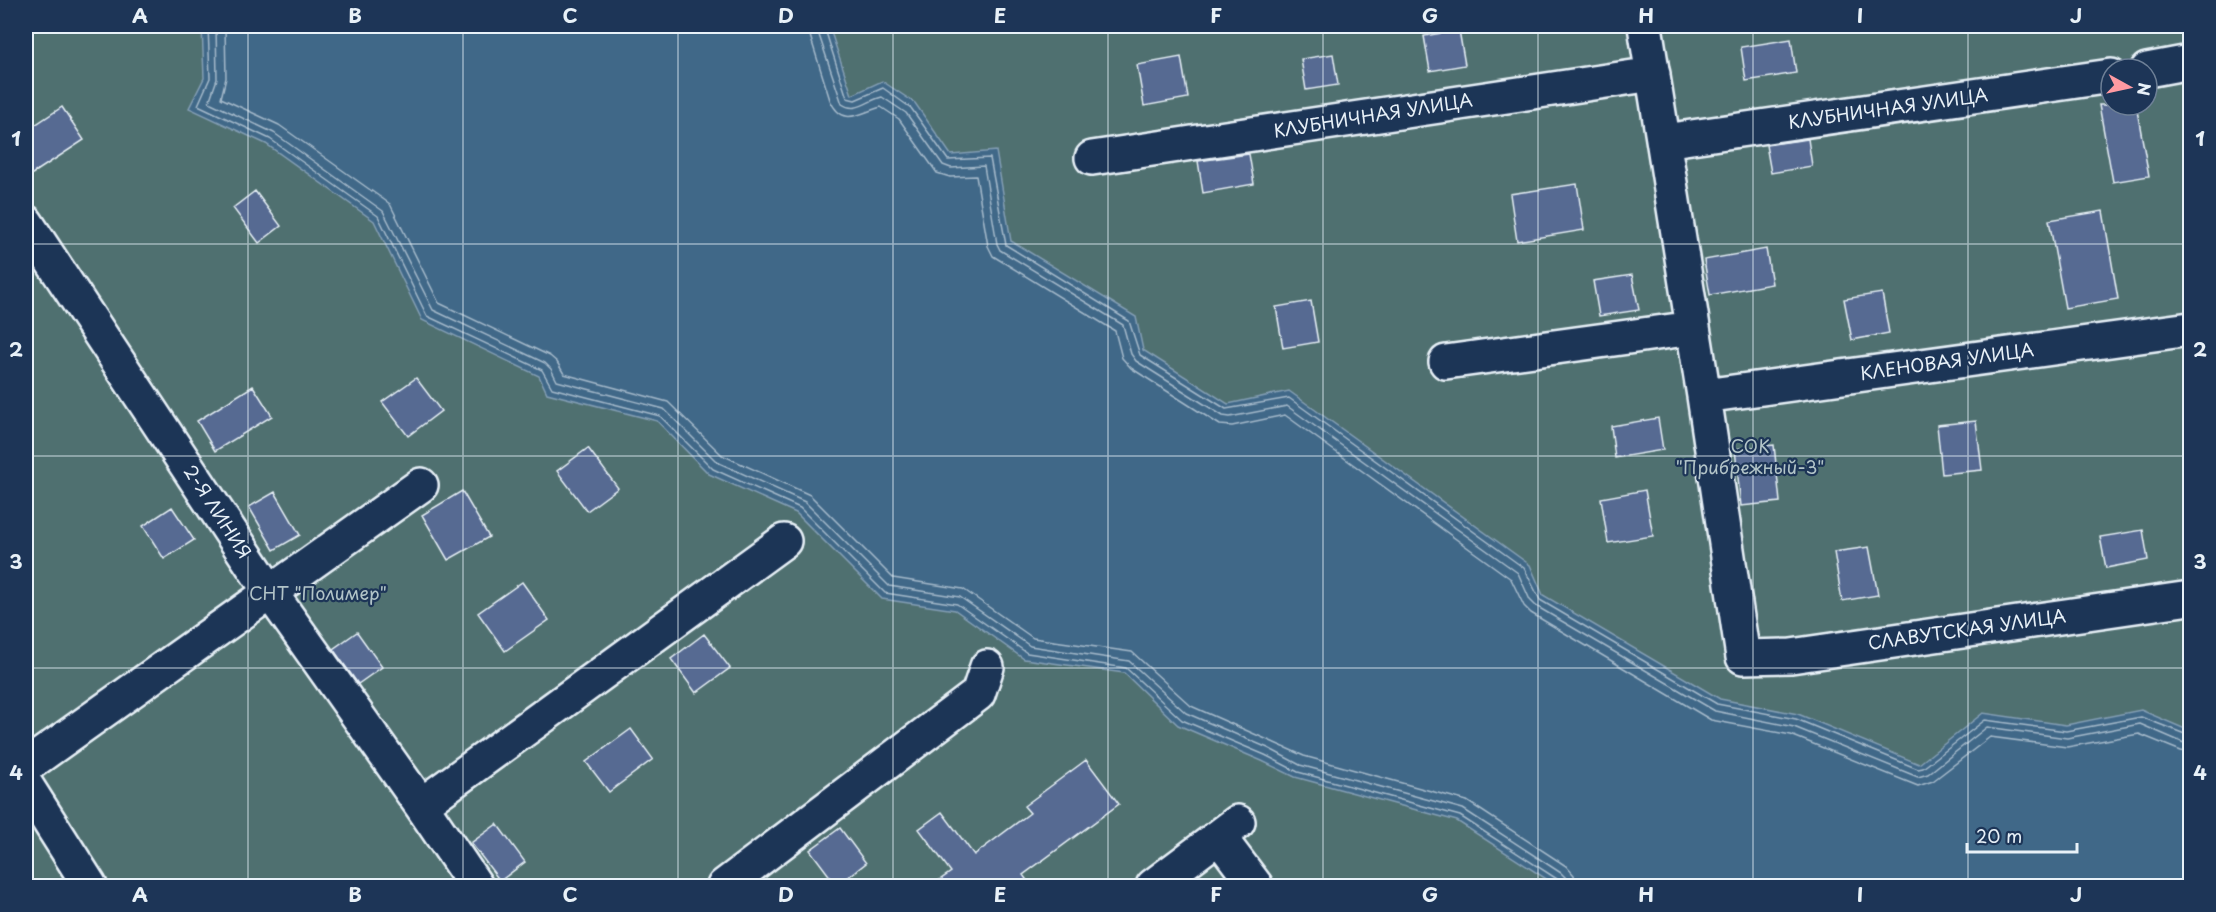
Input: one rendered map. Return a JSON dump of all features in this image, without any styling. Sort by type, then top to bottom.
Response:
[{"type":"street","points":[[1645,26],[1704,396]]},
{"type":"street","points":[[2159,68],[2190,62]]},
{"type":"street","name":"КЛУБНИЧНАЯ УЛИЦА","points":[[1092,158],[1653,74]]},
{"type":"street","name":"КЛУБНИЧНАЯ УЛИЦА","points":[[1664,141],[2099,78]]},
{"type":"street","name":"2-Я ЛИНИЯ","points":[[26,222],[270,592],[422,804],[476,886]]},
{"type":"street","points":[[1446,362],[1693,328]]},
{"type":"street","name":"КЛЕНОВАЯ УЛИЦА","points":[[1704,396],[2190,329]]},
{"type":"street","name":"СЛАВУТСКАЯ УЛИЦА","points":[[1704,396],[1743,657],[1791,656],[2190,598]]},
{"type":"street","points":[[26,766],[421,485]]},
{"type":"street","points":[[422,804],[784,541]]},
{"type":"street","points":[[724,886],[978,694],[987,667]]},
{"type":"street","points":[[26,785],[90,886]]},
{"type":"street","points":[[1153,886],[1229,829],[1256,886]]},
{"type":"green space","name":"СОК \"Прибрежный-3\"","points":[[26,26],[2190,26],[2190,886],[26,886]]},
{"type":"water","points":[[202,26],[829,26],[852,95],[882,81],[915,103],[951,155],[996,151],[1011,241],[1136,317],[1143,350],[1228,404],[1289,391],[1530,565],[1543,595],[1720,699],[1798,714],[1919,764],[1983,713],[2066,725],[2141,710],[2190,731],[2190,886],[1557,886],[1457,821],[1295,777],[1178,725],[1124,673],[1024,659],[955,610],[882,599],[796,513],[709,474],[657,421],[547,393],[539,376],[422,320],[374,221],[266,144],[189,108],[204,78]]},
{"type":"building","points":[[1459,30],[1465,65],[1430,71],[1424,36]]},
{"type":"building","points":[[1791,39],[1796,73],[1746,81],[1741,47]]},
{"type":"building","points":[[1333,54],[1338,85],[1306,90],[1301,59]]},
{"type":"building","points":[[1181,57],[1188,98],[1144,106],[1137,65]]},
{"type":"building","points":[[62,107],[84,140],[26,178],[26,131]]},
{"type":"building","points":[[2101,117],[2138,117],[2149,176],[2113,182]]},
{"type":"building","points":[[1808,139],[1812,166],[1771,173],[1766,145]]},
{"type":"building","points":[[1249,154],[1254,184],[1203,193],[1198,161]]},
{"type":"building","points":[[1577,184],[1584,230],[1517,241],[1510,194]]},
{"type":"building","points":[[255,191],[281,226],[259,243],[233,208]]},
{"type":"building","points":[[2103,211],[2118,299],[2065,308],[2049,220]]},
{"type":"building","points":[[1766,249],[1772,284],[1710,295],[1704,260]]},
{"type":"building","points":[[1632,275],[1639,310],[1599,316],[1593,281]]},
{"type":"building","points":[[1882,293],[1889,333],[1852,340],[1844,299]]},
{"type":"building","points":[[1311,301],[1318,342],[1283,348],[1276,307]]},
{"type":"building","points":[[416,378],[441,411],[408,436],[382,402]]},
{"type":"building","points":[[253,386],[272,416],[215,451],[197,421]]},
{"type":"building","points":[[1658,418],[1663,450],[1615,458],[1611,426]]},
{"type":"building","points":[[1976,421],[1982,470],[1942,474],[1937,425]]},
{"type":"building","points":[[1774,445],[1780,502],[1741,506],[1735,449]]},
{"type":"building","points":[[588,448],[618,488],[587,511],[557,471]]},
{"type":"building","points":[[1645,490],[1653,536],[1608,543],[1601,498]]},
{"type":"building","points":[[462,491],[489,537],[448,560],[422,515]]},
{"type":"building","points":[[275,492],[300,535],[274,550],[249,507]]},
{"type":"building","points":[[172,507],[194,540],[164,559],[143,526]]},
{"type":"building","points":[[2143,530],[2148,560],[2106,568],[2100,537]]},
{"type":"building","points":[[1869,547],[1878,595],[1842,601],[1834,552]]},
{"type":"building","points":[[522,582],[549,620],[505,651],[478,613]]},
{"type":"building","points":[[357,632],[382,667],[358,684],[333,649]]},
{"type":"building","points":[[704,634],[730,668],[696,693],[671,659]]},
{"type":"building","points":[[631,729],[653,759],[609,792],[586,762]]},
{"type":"building","points":[[1086,760],[1119,804],[1023,875],[1031,886],[931,886],[951,872],[919,829],[942,812],[974,855],[1030,813],[1024,806]]},
{"type":"building","points":[[497,824],[525,862],[500,881],[471,843]]},
{"type":"building","points":[[840,828],[866,863],[837,886],[810,850]]},
{"type":"park label","name":"СНТ \"Полимер\"","points":[[318,594]]}]
